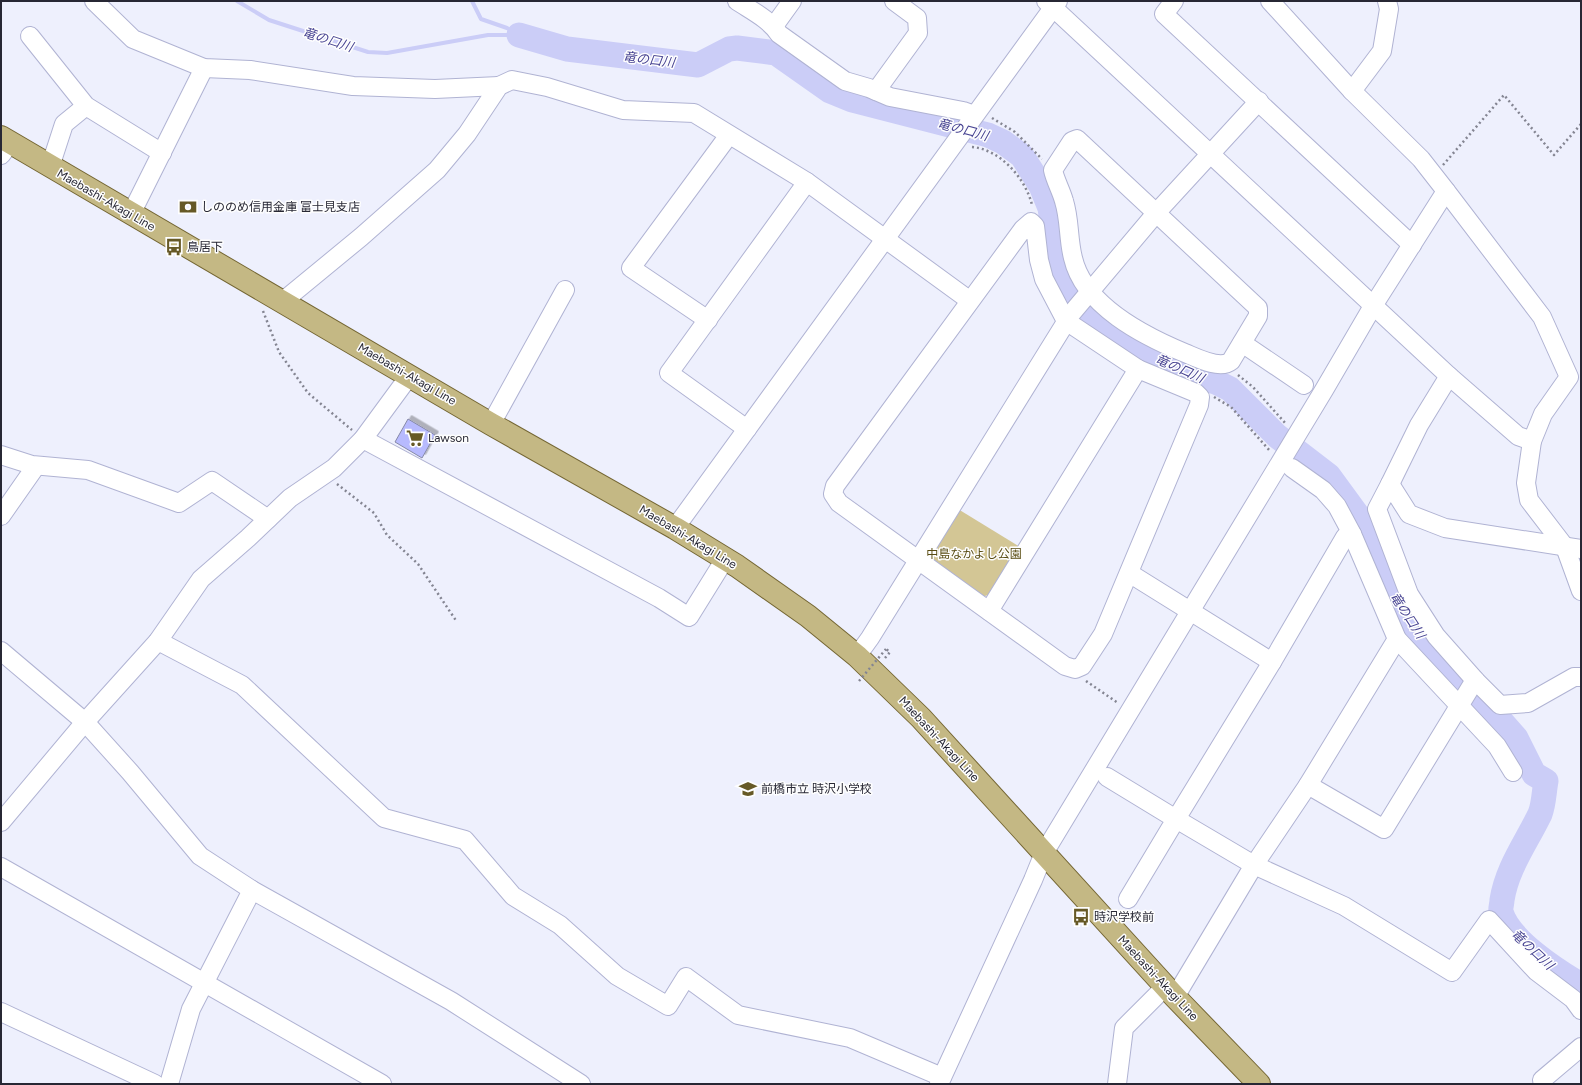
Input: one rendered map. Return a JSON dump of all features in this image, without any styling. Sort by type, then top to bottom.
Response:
[{"type":"main road","name":"Maebashi-Akagi Line","points":[[4,145],[50,167],[491,424],[675,528],[725,559],[808,616],[856,656],[921,718],[1170,991],[1259,1084]]},
{"type":"street","points":[[94,1],[133,39],[204,68],[250,70],[353,86],[435,89],[499,86],[512,80],[547,87],[623,110],[694,113],[807,182],[969,300]]},
{"type":"street","points":[[738,1],[774,26],[779,34],[845,81],[890,97],[958,110],[979,116]]},
{"type":"street","points":[[774,26],[792,1]]},
{"type":"street","points":[[876,91],[918,33],[917,18],[894,1]]},
{"type":"street","points":[[1174,1],[1164,14],[1412,245]]},
{"type":"street","points":[[1270,1],[1352,91],[1421,159],[1542,317],[1569,377],[1543,414],[1532,440],[1526,483],[1529,500],[1573,548],[1581,591]]},
{"type":"street","points":[[1352,91],[1382,51],[1389,9],[1387,1]]},
{"type":"street","points":[[675,528],[885,239],[962,142],[1052,3],[1210,154],[1449,376],[1518,436],[1532,440]]},
{"type":"street","points":[[30,36],[86,106],[162,153]]},
{"type":"street","points":[[131,214],[204,68]]},
{"type":"street","points":[[282,302],[361,237],[437,170],[467,134],[499,86]]},
{"type":"street","points":[[856,656],[870,638],[919,560],[1068,317],[1157,212],[1259,101]]},
{"type":"street","points":[[50,167],[64,124],[86,106]]},
{"type":"street","points":[[708,320],[631,268],[729,135]]},
{"type":"street","points":[[1077,139],[1157,212],[1258,308],[1258,316],[1231,361],[1227,364],[1221,365],[1188,354],[1136,330],[1089,293],[1078,273],[1073,258],[1064,201],[1053,170],[1072,142],[1077,139]]},
{"type":"street","points":[[746,429],[669,373],[807,182]]},
{"type":"street","points":[[158,641],[242,685],[384,818],[465,840],[513,896],[560,924],[617,976],[668,1006],[686,977],[738,1016],[850,1038],[940,1080],[1033,880],[1044,853],[1190,609],[1284,458],[1292,431],[1446,190]]},
{"type":"street","points":[[1031,222],[1035,226],[1039,260],[1044,279],[1068,317],[1138,369],[1196,393],[1200,397],[1199,405],[1102,634],[1082,666],[1075,669],[1065,666],[839,503],[833,494],[835,486],[969,300],[1023,229],[1031,222]]},
{"type":"street","points":[[491,424],[565,290]]},
{"type":"street","points":[[1242,342],[1304,385]]},
{"type":"street","points":[[989,611],[1138,369]]},
{"type":"street","points":[[1,822],[85,722],[158,641],[201,579],[290,498],[334,468],[363,439],[410,376]]},
{"type":"street","points":[[1449,376],[1419,425],[1377,509],[1408,594],[1436,636],[1475,681],[1500,705],[1528,703],[1574,677],[1581,677]]},
{"type":"street","points":[[363,439],[659,598],[689,617],[725,559]]},
{"type":"street","points":[[1,455],[36,466],[88,470],[179,503],[212,481],[268,519]]},
{"type":"street","points":[[1284,458],[1324,490],[1337,506],[1352,534],[1397,639],[1461,705],[1497,746],[1513,772]]},
{"type":"street","points":[[1,516],[36,466]]},
{"type":"street","points":[[1390,484],[1409,514],[1445,528],[1573,548]]},
{"type":"street","points":[[1128,899],[1272,662],[1345,537],[1352,534]]},
{"type":"street","points":[[1129,573],[1190,609],[1272,662]]},
{"type":"street","points":[[1117,1084],[1124,1028],[1170,991],[1308,785],[1397,639]]},
{"type":"street","points":[[1,650],[85,722],[130,772],[200,856],[252,890],[451,1001],[581,1084]]},
{"type":"street","points":[[1308,785],[1384,830],[1475,681]]},
{"type":"street","points":[[1107,778],[1254,865],[1344,906],[1452,972],[1489,920],[1536,971],[1573,999],[1581,1010]]},
{"type":"street","points":[[1,867],[382,1084]]},
{"type":"street","points":[[169,1084],[191,1009],[252,890]]},
{"type":"street","points":[[1,1012],[155,1084]]},
{"type":"street","points":[[1542,1080],[1581,1047]]},
{"type":"path","points":[[1434,176],[1504,95],[1554,155],[1581,124]]},
{"type":"path","points":[[979,116],[1015,132],[1044,161]]},
{"type":"path","points":[[962,142],[978,147],[1003,159],[1030,193],[1032,205]]},
{"type":"path","points":[[260,290],[262,311],[279,352],[308,393],[363,439]]},
{"type":"path","points":[[1236,373],[1253,387],[1292,431]]},
{"type":"path","points":[[1212,396],[1224,401],[1232,407],[1284,458]]},
{"type":"path","points":[[324,474],[374,513],[387,535],[418,564],[457,622]]},
{"type":"path","points":[[859,681],[886,649],[890,652],[884,658],[888,662]]},
{"type":"path","points":[[1082,678],[1119,704]]},
{"type":"green space","name":"中島なかよし公園","points":[[958,509],[1020,547],[991,594],[982,597],[933,562],[931,552]]},
{"type":"building","name":"Lawson","points":[[408,419],[435,435],[422,458],[395,442]]},
{"type":"waterway","name":"竜の口川","points":[[237,1],[269,20],[368,52],[387,53],[488,35],[519,35]]},
{"type":"waterway","name":"竜の口川","points":[[472,1],[481,19],[507,28],[519,35]]},
{"type":"waterway","name":"竜の口川","points":[[519,35],[567,49],[698,65],[729,49],[737,48],[776,53],[830,91],[852,100],[988,135],[1003,142],[1022,156],[1041,186],[1050,208],[1058,264],[1071,293],[1086,316],[1111,333],[1173,368],[1218,383],[1230,389],[1277,436],[1329,476],[1364,524],[1373,543],[1393,596],[1442,666],[1486,704],[1516,738],[1534,774],[1546,781],[1540,814],[1508,877],[1504,888],[1501,911],[1506,923],[1524,944],[1547,963],[1581,985]]},
{"type":"place","name":"しののめ信用金庫 富士見支店","points":[[188,207]]},
{"type":"place","name":"鳥居下","points":[[174,247]]},
{"type":"place","name":"Lawson","points":[[415,438]]},
{"type":"place","name":"前橋市立 時沢小学校","points":[[748,789]]},
{"type":"place","name":"時沢学校前","points":[[1081,917]]}]
